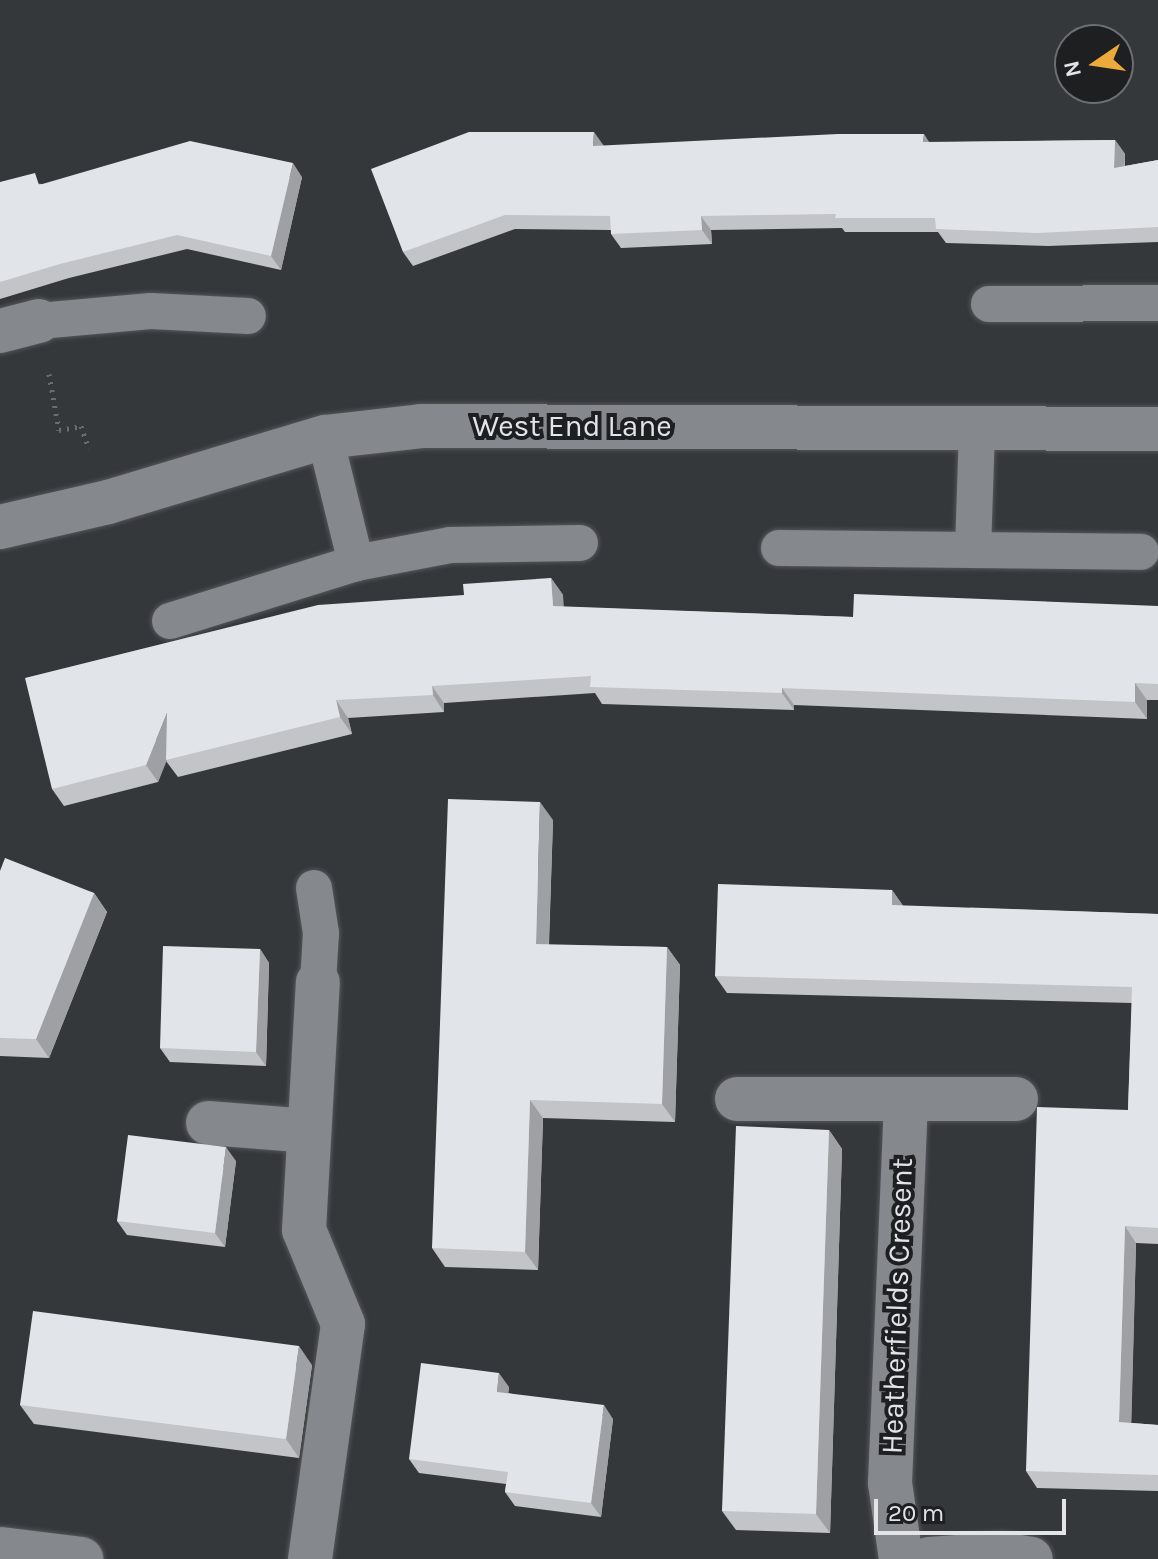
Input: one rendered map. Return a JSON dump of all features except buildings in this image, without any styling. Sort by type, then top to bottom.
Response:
[{"type":"street","name":"West End Lane","points":[[0,527],[108,502],[325,437],[421,426],[1158,429]]},
{"type":"street","points":[[310,1559],[343,1324],[304,1230],[318,982]]},
{"type":"street","points":[[737,1099],[1016,1099]]},
{"type":"street","name":"Heatherfields Cresent","points":[[901,1559],[890,1483],[906,1100]]},
{"type":"street","points":[[208,1123],[309,1131]]},
{"type":"street","points":[[0,1549],[81,1559]]},
{"type":"street","points":[[929,1559],[1001,1554],[1031,1559]]},
{"type":"lane","points":[[989,304],[1158,303]]},
{"type":"lane","points":[[19,326],[151,311],[248,316]]},
{"type":"lane","points":[[973,550],[977,427]]},
{"type":"lane","points":[[325,437],[356,563]]},
{"type":"lane","points":[[170,621],[356,563],[450,545],[580,543]]},
{"type":"lane","points":[[779,548],[1141,552]]},
{"type":"lane","points":[[314,888],[321,933],[318,982]]},
{"type":"path","points":[[19,326],[59,430],[81,426],[108,502]]}]
